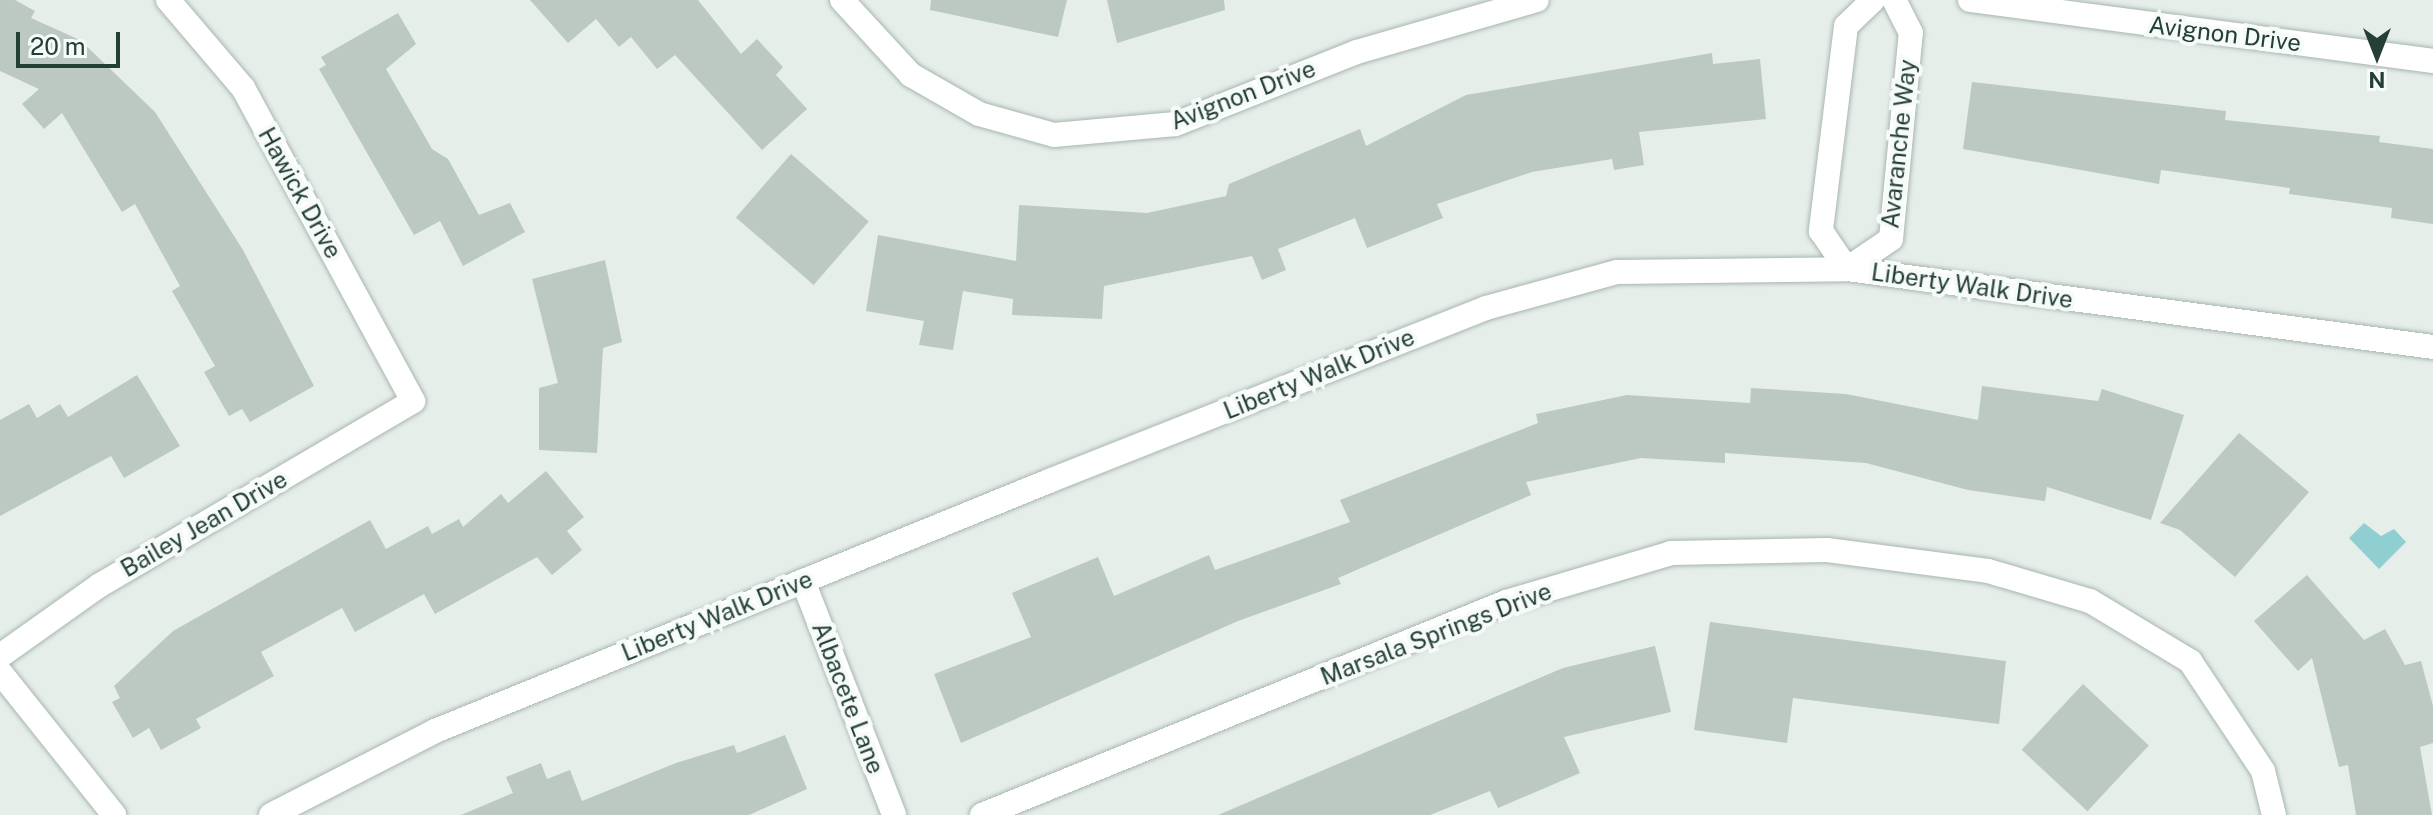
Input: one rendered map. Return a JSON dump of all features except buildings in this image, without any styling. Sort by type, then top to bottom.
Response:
[{"type":"street","name":"Hawick Drive","points":[[168,0],[243,88],[413,401]]},
{"type":"street","name":"Avignon Drive","points":[[842,0],[911,75],[979,114],[1054,135],[1176,124],[1357,52],[1537,0]]},
{"type":"street","points":[[1847,269],[1821,231],[1846,26],[1873,0]]},
{"type":"street","name":"Avaranche Way","points":[[1847,269],[1891,239],[1911,33],[1894,0]]},
{"type":"street","name":"Avignon Drive","points":[[1970,0],[2433,61]]},
{"type":"street","name":"Liberty Walk Drive","points":[[271,815],[435,731],[803,581],[1486,308],[1617,272],[1847,269],[2433,347]]},
{"type":"street","name":"Bailey Jean Drive","points":[[0,656],[100,585],[413,401]]},
{"type":"street","name":"Marsala Springs Drive","points":[[982,815],[1506,602],[1671,553],[1827,550],[1988,571],[2090,601],[2190,661],[2263,771],[2274,815]]},
{"type":"street","name":"Albacete Lane","points":[[803,581],[894,815]]},
{"type":"street","points":[[0,672],[114,815]]},
{"type":"water","points":[[2364,523],[2381,536],[2394,529],[2406,542],[2379,569],[2349,538]]}]
